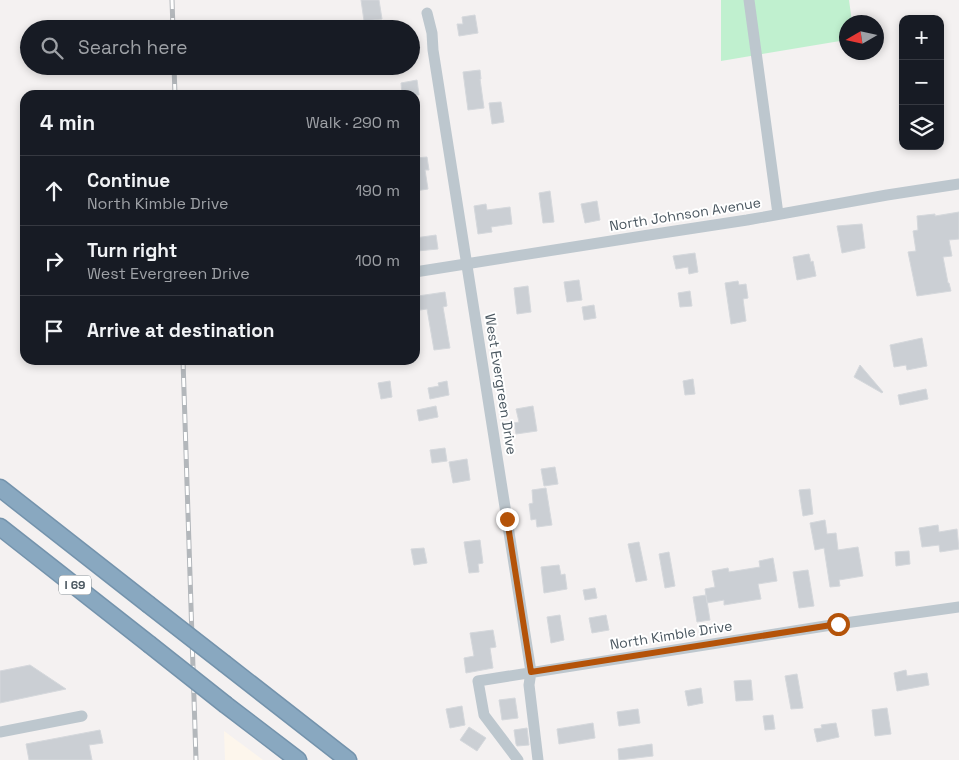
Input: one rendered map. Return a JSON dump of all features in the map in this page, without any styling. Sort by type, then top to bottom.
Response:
[{"type":"highway","name":"I 69","points":[[0,488],[348,760]]},
{"type":"highway","name":"I 69","points":[[0,527],[298,760]]},
{"type":"street","points":[[749,0],[778,214]]},
{"type":"street","name":"West Evergreen Drive","points":[[427,13],[432,33],[466,264],[531,672],[529,685],[538,760]]},
{"type":"street","name":"North Johnson Avenue","points":[[420,271],[649,236],[887,194],[959,184]]},
{"type":"street","name":"North Kimble Drive","points":[[518,760],[484,715],[478,681],[819,627],[959,607]]},
{"type":"street","points":[[0,732],[82,716]]},
{"type":"shaded area","points":[[224,731],[263,760],[225,760]]},
{"type":"green space","points":[[721,0],[849,0],[851,15],[839,15],[839,41],[721,61]]},
{"type":"building","points":[[361,0],[379,0],[382,19],[364,20]]},
{"type":"building","points":[[475,15],[478,33],[459,36],[457,24],[463,24],[462,17]]},
{"type":"building","points":[[480,70],[484,108],[468,110],[463,72]]},
{"type":"building","points":[[417,80],[418,90],[402,90],[401,83]]},
{"type":"building","points":[[501,102],[504,122],[492,124],[489,103]]},
{"type":"building","points":[[427,157],[429,170],[425,170],[428,189],[420,190],[420,158]]},
{"type":"building","points":[[550,191],[554,222],[543,223],[539,193]]},
{"type":"building","points":[[597,201],[600,220],[585,223],[581,204]]},
{"type":"building","points":[[486,204],[487,210],[510,207],[512,224],[491,227],[492,232],[478,234],[474,206]]},
{"type":"building","points":[[959,212],[959,239],[949,240],[952,256],[943,257],[951,291],[917,296],[908,252],[916,251],[913,231],[918,230],[917,216],[935,214],[935,216]]},
{"type":"building","points":[[862,224],[865,248],[842,253],[837,226]]},
{"type":"building","points":[[436,235],[438,249],[420,251],[420,237]]},
{"type":"building","points":[[695,253],[698,272],[689,274],[688,267],[676,269],[673,256]]},
{"type":"building","points":[[809,254],[811,262],[813,261],[816,276],[797,280],[793,257]]},
{"type":"building","points":[[579,280],[582,300],[567,302],[564,282]]},
{"type":"building","points":[[738,281],[739,285],[746,284],[748,298],[743,299],[746,321],[731,324],[725,283]]},
{"type":"building","points":[[528,286],[531,312],[517,314],[514,288]]},
{"type":"building","points":[[690,291],[692,306],[680,307],[678,293]]},
{"type":"building","points":[[445,292],[447,306],[443,307],[450,348],[434,350],[427,309],[420,310],[420,296]]},
{"type":"building","points":[[594,305],[596,318],[584,320],[582,307]]},
{"type":"building","points":[[922,338],[927,366],[907,370],[906,365],[894,367],[890,345]]},
{"type":"building","points":[[860,365],[883,392],[882,393],[854,377]]},
{"type":"building","points":[[693,379],[695,394],[685,395],[683,381]]},
{"type":"building","points":[[390,381],[392,397],[381,399],[378,383]]},
{"type":"building","points":[[447,381],[449,395],[430,399],[428,388],[439,386],[438,383]]},
{"type":"building","points":[[926,389],[928,399],[900,405],[898,395]]},
{"type":"building","points":[[436,406],[438,417],[419,421],[417,410]]},
{"type":"building","points":[[533,406],[537,431],[516,434],[514,423],[519,422],[516,409]]},
{"type":"building","points":[[445,448],[447,461],[432,463],[430,450]]},
{"type":"building","points":[[467,459],[470,480],[453,483],[449,462]]},
{"type":"building","points":[[555,467],[558,484],[544,486],[541,469]]},
{"type":"building","points":[[546,488],[552,525],[537,527],[536,519],[531,520],[529,504],[533,503],[532,490]]},
{"type":"building","points":[[810,489],[813,514],[803,516],[799,490]]},
{"type":"building","points":[[825,520],[827,534],[836,533],[838,550],[858,547],[863,576],[839,580],[840,586],[830,587],[824,548],[815,550],[810,523]]},
{"type":"building","points":[[938,525],[939,532],[957,529],[959,549],[940,552],[939,545],[922,547],[919,528]]},
{"type":"building","points":[[480,540],[483,563],[478,564],[479,572],[469,573],[464,542]]},
{"type":"building","points":[[639,542],[647,580],[636,582],[628,544]]},
{"type":"building","points":[[424,548],[427,563],[414,565],[411,549]]},
{"type":"building","points":[[909,551],[910,564],[896,566],[895,552]]},
{"type":"building","points":[[669,552],[675,586],[665,588],[659,554]]},
{"type":"building","points":[[773,558],[777,581],[758,584],[761,599],[724,605],[724,600],[707,603],[705,589],[715,587],[712,571],[728,568],[729,572],[760,567],[759,561]]},
{"type":"building","points":[[559,565],[561,575],[565,574],[567,589],[544,593],[541,567]]},
{"type":"building","points":[[808,570],[814,606],[799,608],[793,572]]},
{"type":"building","points":[[595,588],[597,598],[585,600],[583,590]]},
{"type":"building","points":[[706,595],[710,620],[697,622],[693,597]]},
{"type":"building","points":[[560,615],[564,640],[551,643],[547,617]]},
{"type":"building","points":[[606,615],[609,630],[592,633],[589,618]]},
{"type":"building","points":[[493,630],[496,647],[490,648],[493,668],[466,673],[464,658],[474,656],[470,633]]},
{"type":"building","points":[[30,665],[66,689],[0,703],[0,671]]},
{"type":"building","points":[[906,670],[907,676],[927,673],[929,685],[897,691],[894,673]]},
{"type":"building","points":[[797,674],[803,708],[791,709],[785,676]]},
{"type":"building","points":[[751,680],[753,700],[736,701],[734,681]]},
{"type":"building","points":[[701,688],[703,703],[688,706],[685,691]]},
{"type":"building","points":[[515,698],[518,718],[502,720],[499,700]]},
{"type":"building","points":[[462,706],[465,725],[450,728],[446,709]]},
{"type":"building","points":[[887,708],[891,734],[875,736],[872,710]]},
{"type":"building","points":[[638,709],[640,723],[619,726],[617,712]]},
{"type":"building","points":[[773,715],[775,729],[765,730],[763,716]]},
{"type":"building","points":[[593,723],[595,738],[559,744],[557,729]]},
{"type":"building","points":[[836,723],[839,737],[817,742],[814,729],[822,728],[821,725]]},
{"type":"building","points":[[469,727],[486,738],[477,751],[460,740]]},
{"type":"building","points":[[527,728],[529,745],[517,746],[514,730]]},
{"type":"building","points":[[100,730],[103,743],[89,745],[92,760],[29,760],[26,744]]},
{"type":"building","points":[[652,744],[653,756],[619,760],[618,749]]},
{"type":"railway","points":[[172,0],[173,20]]},
{"type":"railway","points":[[174,75],[175,90]]},
{"type":"railway","points":[[183,365],[196,760]]},
{"type":"route","points":[[507,519],[531,672],[838,624]]}]
